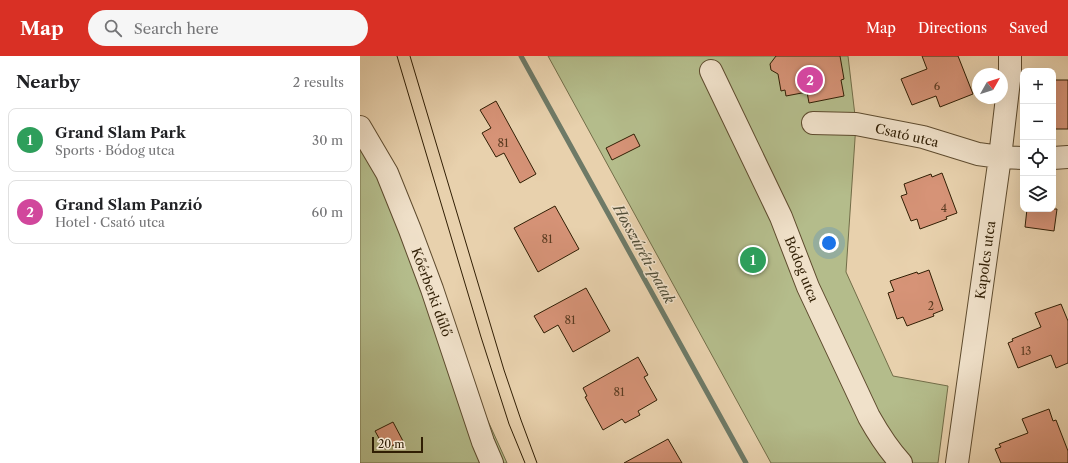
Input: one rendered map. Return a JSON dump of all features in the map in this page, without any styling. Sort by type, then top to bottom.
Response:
[{"type":"street","name":"Kapolcs utca","points":[[957,463],[1000,157],[1010,72],[1010,56]]},
{"type":"street","name":"Bódog utca","points":[[711,71],[782,217],[808,287],[869,417],[880,437],[892,454],[901,463]]},
{"type":"street","name":"Csató utca","points":[[813,123],[856,124],[923,138],[978,154],[1020,158]]},
{"type":"street","name":"Kőérberki dűlő","points":[[360,127],[387,173],[410,230],[432,289],[483,442],[492,463]]},
{"type":"street","points":[[1056,158],[1068,157]]},
{"type":"green space","points":[[548,56],[848,56],[856,124],[846,272],[893,376],[948,386],[938,463],[771,463]]},
{"type":"green space","points":[[360,127],[446,329],[507,463],[360,463]]},
{"type":"building","points":[[776,56],[840,56],[844,79],[841,80],[844,96],[809,103],[807,92],[786,96],[785,90],[781,91],[778,74],[771,70],[770,64]]},
{"type":"building","points":[[922,56],[958,56],[972,94],[940,107],[936,96],[912,105],[901,79],[927,69]]},
{"type":"building","points":[[1056,80],[1068,80],[1068,129],[1056,129]]},
{"type":"building","points":[[496,101],[536,174],[520,183],[504,153],[496,157],[482,133],[491,128],[480,110]]},
{"type":"building","points":[[634,134],[640,146],[612,160],[606,148]]},
{"type":"building","points":[[942,173],[957,213],[946,217],[947,219],[920,229],[917,219],[911,221],[901,196],[907,194],[904,184],[931,174],[932,177]]},
{"type":"building","points":[[555,206],[579,249],[538,272],[514,228]]},
{"type":"building","points":[[1057,209],[1054,231],[1025,227],[1027,212],[1056,212]]},
{"type":"building","points":[[929,270],[943,310],[933,314],[934,316],[907,326],[903,317],[897,319],[888,293],[894,291],[890,281],[917,272],[918,274]]},
{"type":"building","points":[[586,288],[610,331],[573,352],[558,325],[544,333],[534,316]]},
{"type":"building","points":[[1061,304],[1068,321],[1068,363],[1056,368],[1051,355],[1018,368],[1008,343],[1013,341],[1012,339],[1041,327],[1035,313]]},
{"type":"building","points":[[638,357],[648,375],[644,377],[657,400],[638,411],[640,415],[625,423],[622,419],[603,430],[585,397],[587,396],[583,388]]},
{"type":"building","points":[[1049,409],[1053,421],[1056,420],[1068,451],[1068,463],[1001,463],[995,449],[1001,447],[999,444],[1028,433],[1022,419]]},
{"type":"building","points":[[393,422],[403,441],[385,449],[375,431]]},
{"type":"building","points":[[668,439],[682,463],[624,463]]},
{"type":"waterway","name":"Hosszúréti-patak","points":[[521,56],[746,463]]},
{"type":"tram line","points":[[397,56],[481,337],[509,424],[525,463]]},
{"type":"tram line","points":[[410,56],[504,370],[537,463]]},
{"type":"place","name":"Grand Slam Panzió","points":[[810,80]]},
{"type":"place","name":"Grand Slam Park","points":[[753,260]]}]
